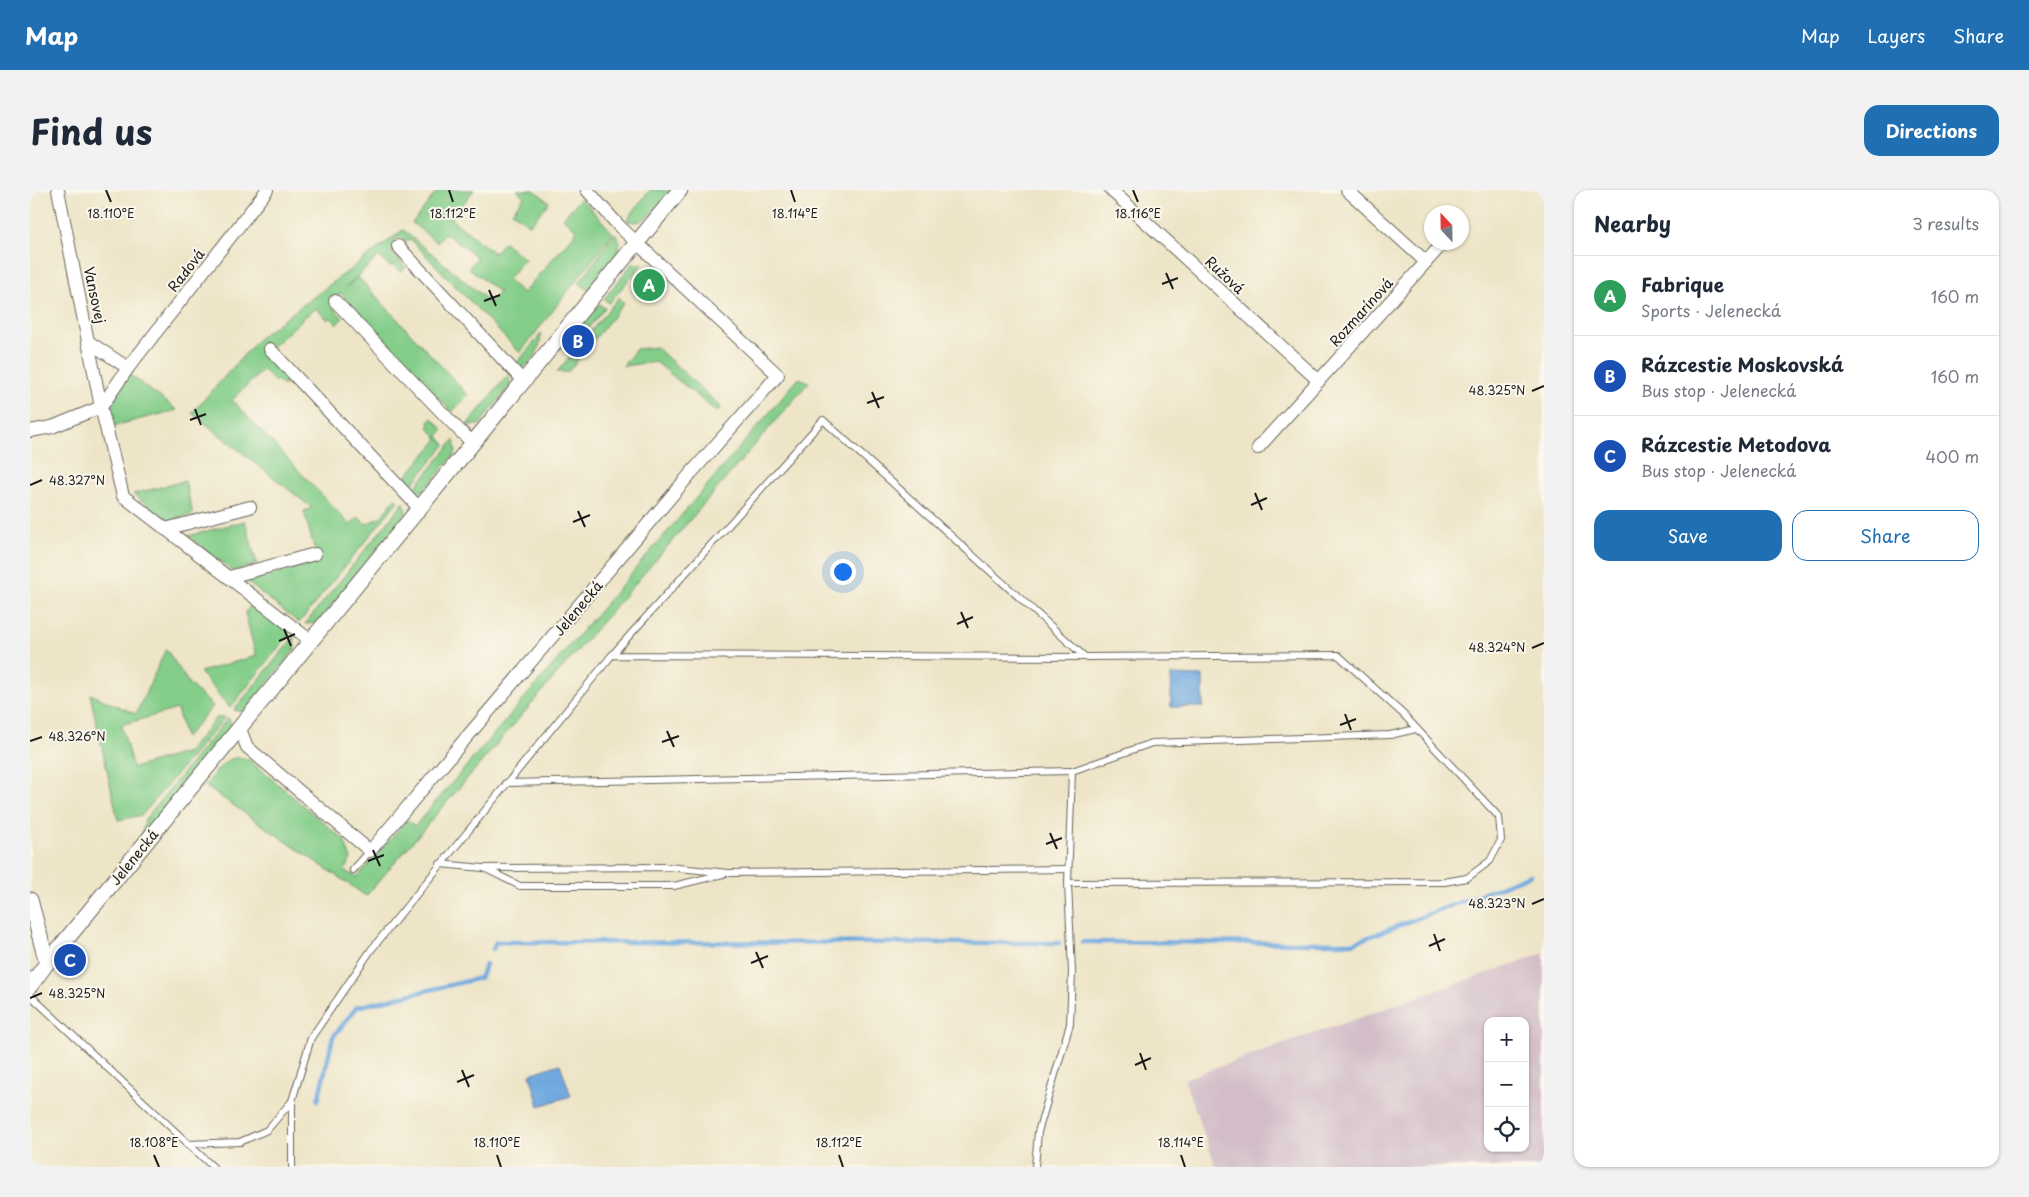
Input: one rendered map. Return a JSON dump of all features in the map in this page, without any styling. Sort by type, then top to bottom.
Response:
[{"type":"street","name":"Vansovej","points":[[58,190],[101,407]]},
{"type":"street","name":"Radová","points":[[101,407],[128,368],[267,190]]},
{"type":"street","points":[[587,190],[637,243]]},
{"type":"street","name":"Jelenecká","points":[[30,986],[680,190]]},
{"type":"street","name":"Ružová","points":[[1111,190],[1319,381]]},
{"type":"street","points":[[1347,190],[1426,262]]},
{"type":"street","name":"Jelenecká","points":[[370,851],[692,472],[778,375],[637,243]]},
{"type":"street","points":[[398,246],[524,382]]},
{"type":"street","name":"Rozmarínová","points":[[1258,448],[1437,250]]},
{"type":"street","points":[[335,301],[473,443]]},
{"type":"street","points":[[89,342],[128,368]]},
{"type":"street","points":[[270,349],[419,508]]},
{"type":"street","points":[[30,431],[52,427],[101,407],[123,496],[311,641]]},
{"type":"street","points":[[165,528],[250,507]]},
{"type":"street","points":[[229,577],[315,554]]},
{"type":"street","points":[[240,729],[247,747],[370,851]]},
{"type":"street","points":[[30,900],[47,963]]},
{"type":"lane","points":[[292,1167],[292,1101],[311,1038],[371,950],[612,654],[823,420],[1085,657]]},
{"type":"lane","points":[[612,654],[1085,657],[1338,655],[1416,729],[1499,817],[1501,840],[1490,861],[1467,878],[1444,882],[1068,883]]},
{"type":"lane","points":[[506,783],[1072,771],[1152,743],[1390,735],[1416,729]]},
{"type":"lane","points":[[1034,1167],[1038,1132],[1070,1024],[1072,972],[1068,869],[1072,771]]},
{"type":"lane","points":[[354,870],[370,851]]},
{"type":"lane","points":[[440,864],[483,868],[668,867],[729,873],[1068,869]]},
{"type":"lane","points":[[483,868],[520,886],[674,886],[729,873]]},
{"type":"lane","points":[[30,995],[213,1167]]},
{"type":"lane","points":[[187,1144],[240,1142],[268,1130],[292,1101]]},
{"type":"shaded area","points":[[1544,953],[1544,1167],[1216,1167],[1184,1079]]},
{"type":"green space","points":[[438,190],[474,190],[451,219],[494,253],[504,242],[525,259],[507,280],[523,293],[577,231],[563,218],[581,198],[613,233],[520,353],[411,240],[404,240],[400,236],[394,242],[398,246],[391,252],[406,267],[400,272],[393,265],[390,267],[379,256],[346,287],[358,277],[468,395],[452,412],[340,293],[329,303],[343,318],[337,324],[330,317],[328,320],[315,308],[265,353],[290,380],[283,386],[277,380],[275,382],[263,370],[232,400],[350,525],[358,517],[366,524],[381,517],[395,499],[398,501],[299,623],[247,582],[318,562],[304,511],[312,508],[192,413],[260,337],[403,230],[490,302],[499,292],[469,268],[477,257],[445,233],[437,242],[412,223]]},
{"type":"green space","points":[[517,190],[534,190],[549,202],[530,225],[512,212],[524,197]]},
{"type":"green space","points":[[650,190],[670,190],[649,216],[638,222],[626,221]]},
{"type":"green space","points":[[615,233],[620,242],[618,252],[588,290],[579,283]]},
{"type":"green space","points":[[643,263],[609,303],[604,299],[632,264]]},
{"type":"green space","points":[[619,297],[624,303],[568,372],[557,372]]},
{"type":"green space","points":[[599,304],[605,308],[578,340],[573,336]]},
{"type":"green space","points":[[541,334],[533,359],[520,368],[516,364]]},
{"type":"green space","points":[[656,347],[721,407],[717,412],[656,362],[623,366],[636,349]]},
{"type":"green space","points":[[129,374],[177,410],[113,426],[108,404]]},
{"type":"green space","points":[[508,375],[511,384],[479,425],[467,425]]},
{"type":"green space","points":[[799,378],[809,382],[366,896],[205,786],[223,764],[233,758],[248,759],[344,840],[351,859],[344,871],[357,877],[407,820],[415,826]]},
{"type":"green space","points":[[432,418],[443,430],[438,436],[445,445],[410,487],[403,480],[438,439],[428,427],[430,424],[428,422]]},
{"type":"green space","points":[[454,440],[456,453],[423,491],[412,491]]},
{"type":"green space","points":[[185,481],[193,514],[169,521],[133,494]]},
{"type":"green space","points":[[404,502],[406,513],[317,623],[305,624]]},
{"type":"green space","points":[[245,521],[257,564],[233,571],[188,536]]},
{"type":"green space","points":[[252,603],[291,632],[230,708],[200,672],[256,656],[245,613]]},
{"type":"green space","points":[[294,637],[295,649],[244,712],[234,710]]},
{"type":"green space","points":[[166,649],[190,685],[213,706],[185,738],[177,709],[121,725],[133,768],[188,752],[216,718],[225,717],[142,815],[118,820],[90,694],[136,714]]},
{"type":"green space","points":[[228,718],[232,725],[141,838],[145,819]]},
{"type":"water","points":[[1171,675],[1203,676],[1203,707],[1171,707]]},
{"type":"water","points":[[560,1064],[571,1096],[539,1106],[530,1074]]},
{"type":"waterway","points":[[1082,942],[1353,943],[1531,875]]},
{"type":"waterway","points":[[493,949],[496,942],[1059,943]]},
{"type":"waterway","points":[[318,1100],[333,1037],[357,1007],[480,978],[486,964]]},
{"type":"place","name":"Fabrique","points":[[649,285]]},
{"type":"place","name":"Rázcestie Moskovská","points":[[578,341]]},
{"type":"place","name":"Rázcestie Metodova","points":[[70,960]]}]
